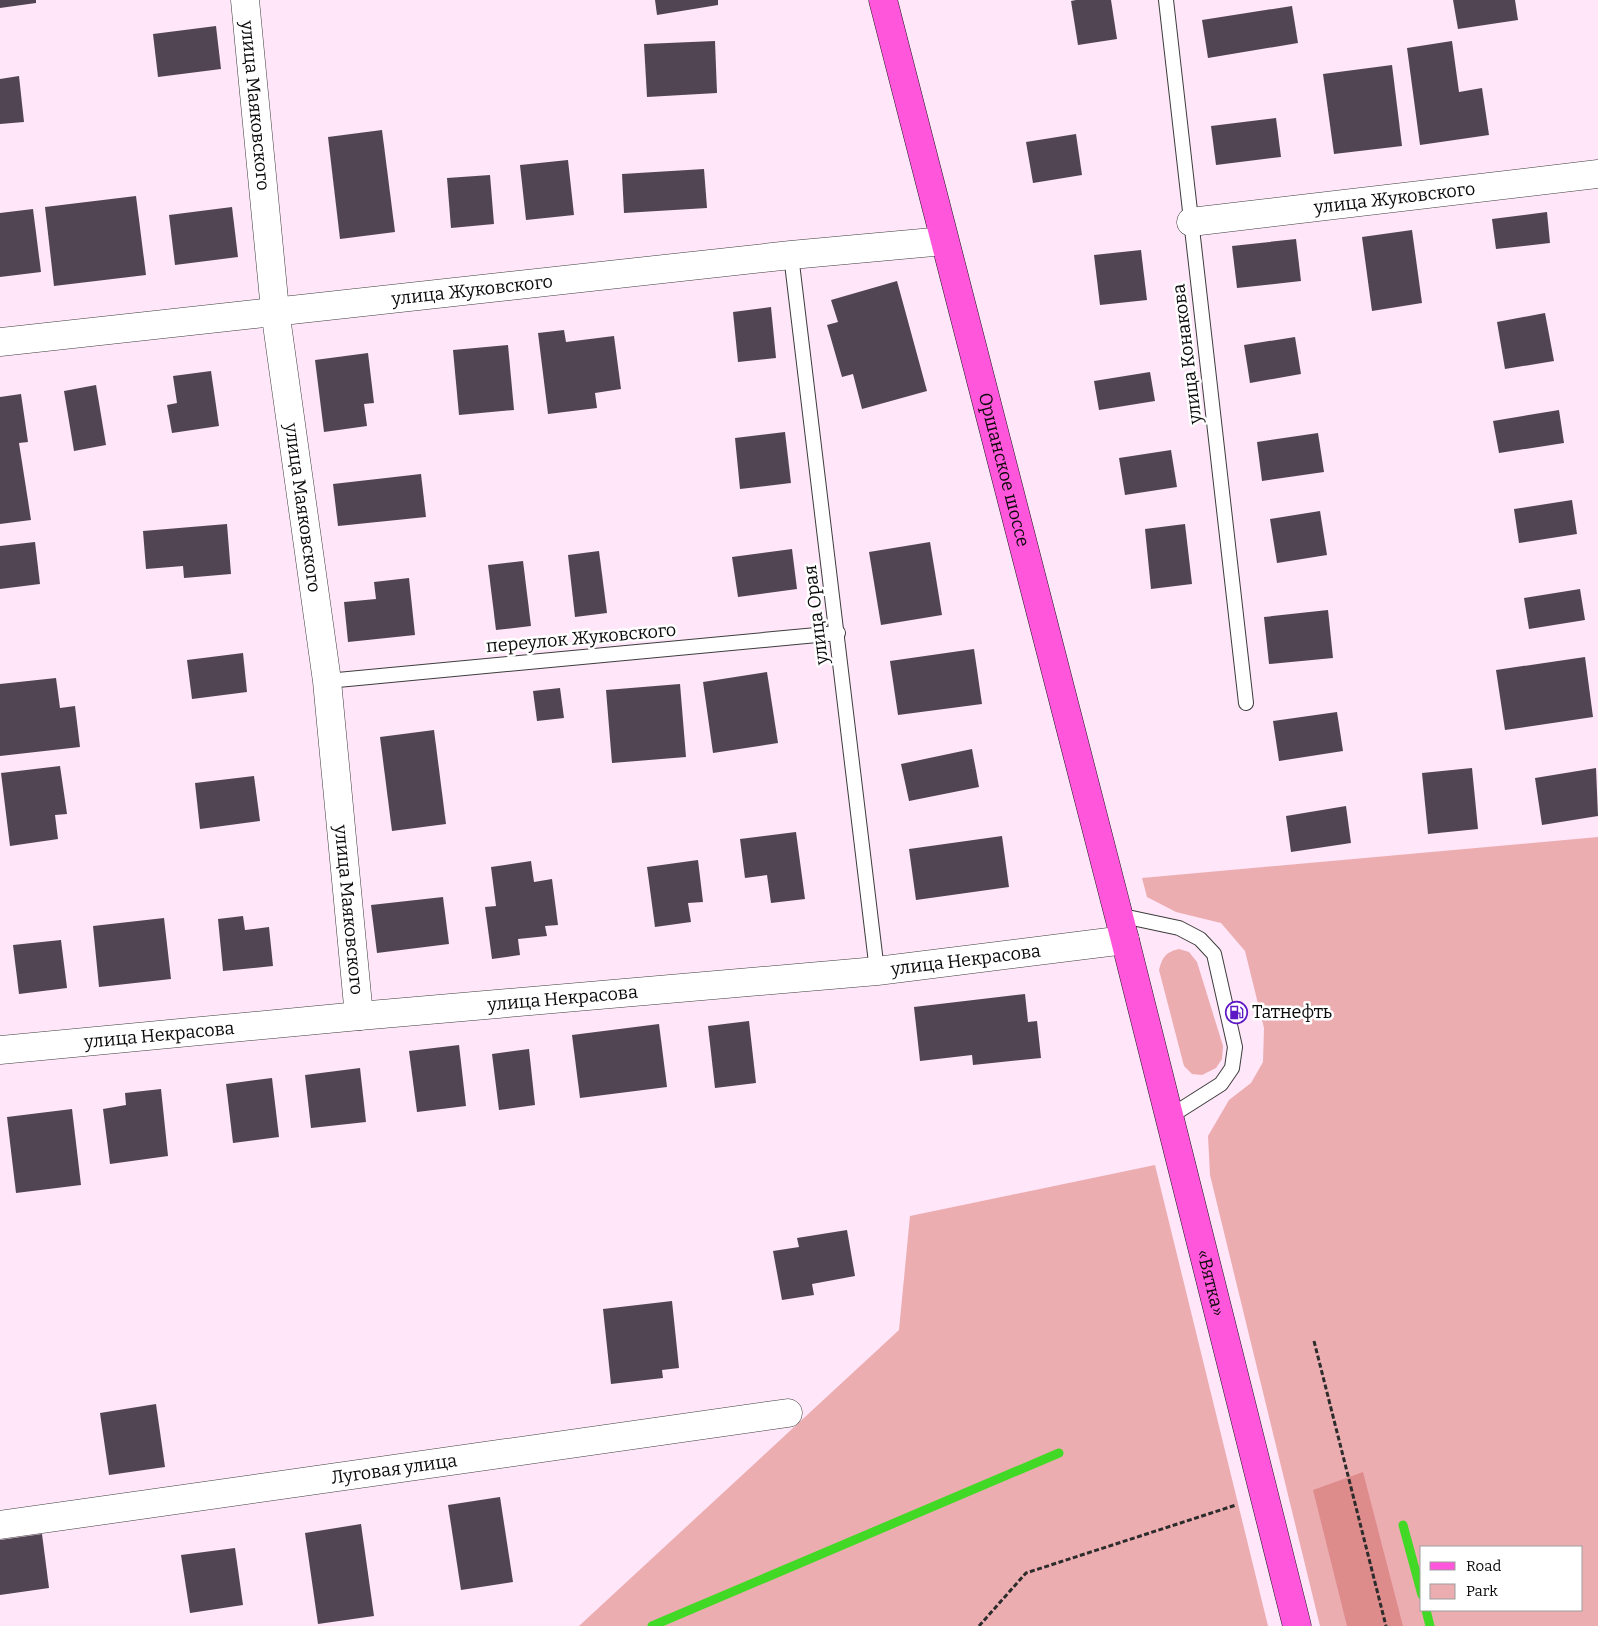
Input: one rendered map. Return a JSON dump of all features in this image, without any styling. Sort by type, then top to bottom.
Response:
[{"type":"main road","name":"Оршанское шоссе","points":[[883,0],[1122,928]]},
{"type":"main road","name":"«Вятка»","points":[[1122,928],[1297,1626]]},
{"type":"street","name":"улица Маяковского","points":[[245,0],[275,310],[327,681],[359,1016]]},
{"type":"street","name":"улица Жуковского","points":[[1191,222],[1598,174]]},
{"type":"street","name":"улица Жуковского","points":[[0,342],[275,310],[791,255],[944,241]]},
{"type":"street","name":"улица Некрасова","points":[[0,1050],[359,1016],[877,972],[1122,928]]},
{"type":"street","name":"Луговая улица","points":[[0,1524],[788,1413]]},
{"type":"lane","name":"улица Конакова","points":[[1166,0],[1246,703]]},
{"type":"lane","name":"улица Орая","points":[[791,255],[838,633],[877,972]]},
{"type":"lane","name":"переулок Жуковского","points":[[327,681],[838,633]]},
{"type":"lane","points":[[1122,928],[1179,928],[1200,939],[1214,954],[1236,1047],[1232,1068],[1221,1084],[1169,1117]]},
{"type":"path","points":[[1314,1341],[1386,1626]]},
{"type":"path","points":[[979,1626],[1026,1573],[1264,1496]]},
{"type":"green space","points":[[1598,837],[1598,1626],[1320,1626],[1210,1175],[1208,1136],[1229,1100],[1251,1083],[1263,1062],[1264,1028],[1245,951],[1221,923],[1176,912],[1147,897],[1142,878]]},
{"type":"green space","points":[[1179,949],[1189,952],[1197,962],[1223,1046],[1222,1059],[1216,1068],[1202,1075],[1192,1074],[1184,1066],[1159,970],[1165,956]]},
{"type":"green space","points":[[1155,1165],[1268,1626],[579,1626],[899,1330],[910,1216]]},
{"type":"shaded area","points":[[1363,1472],[1403,1626],[1347,1626],[1313,1490]]},
{"type":"building","points":[[0,0],[36,0],[36,3],[0,8]]},
{"type":"building","points":[[655,0],[718,0],[718,5],[657,15]]},
{"type":"building","points":[[1111,0],[1117,39],[1078,45],[1071,1]]},
{"type":"building","points":[[1453,0],[1515,0],[1518,20],[1458,29]]},
{"type":"building","points":[[1292,6],[1298,43],[1208,58],[1202,20]]},
{"type":"building","points":[[216,26],[221,69],[158,77],[153,34]]},
{"type":"building","points":[[715,41],[717,93],[647,97],[644,44]]},
{"type":"building","points":[[1452,41],[1459,92],[1482,88],[1489,135],[1420,145],[1407,48]]},
{"type":"building","points":[[1392,65],[1402,146],[1334,154],[1323,74]]},
{"type":"building","points":[[19,76],[24,122],[0,124],[0,79]]},
{"type":"building","points":[[1276,118],[1281,157],[1216,165],[1211,126]]},
{"type":"building","points":[[382,130],[395,232],[340,239],[328,137]]},
{"type":"building","points":[[1076,134],[1082,175],[1033,183],[1026,142]]},
{"type":"building","points":[[568,160],[574,215],[526,220],[520,165]]},
{"type":"building","points":[[704,169],[707,208],[624,213],[622,174]]},
{"type":"building","points":[[490,175],[494,224],[451,228],[447,178]]},
{"type":"building","points":[[136,196],[146,275],[54,286],[45,207]]},
{"type":"building","points":[[232,207],[238,257],[175,265],[169,215]]},
{"type":"building","points":[[33,209],[41,272],[0,277],[0,213]]},
{"type":"building","points":[[1547,212],[1550,243],[1496,249],[1492,219]]},
{"type":"building","points":[[1412,230],[1422,303],[1372,311],[1362,237]]},
{"type":"building","points":[[1296,239],[1301,281],[1237,288],[1232,246]]},
{"type":"building","points":[[1141,250],[1147,300],[1100,305],[1094,255]]},
{"type":"building","points":[[897,281],[927,391],[862,409],[853,374],[842,377],[827,325],[838,322],[831,300]]},
{"type":"building","points":[[771,307],[776,358],[738,362],[733,312]]},
{"type":"building","points":[[1545,313],[1554,361],[1505,369],[1497,322]]},
{"type":"building","points":[[564,330],[566,342],[614,336],[621,389],[595,393],[597,408],[548,414],[538,333]]},
{"type":"building","points":[[1295,337],[1301,374],[1250,383],[1244,345]]},
{"type":"building","points":[[508,345],[514,410],[459,415],[453,350]]},
{"type":"building","points":[[368,353],[374,403],[364,404],[367,426],[324,432],[315,360]]},
{"type":"building","points":[[211,371],[219,426],[172,433],[167,405],[177,403],[173,376]]},
{"type":"building","points":[[1150,372],[1155,401],[1099,410],[1094,381]]},
{"type":"building","points":[[96,385],[106,445],[74,451],[64,391]]},
{"type":"building","points":[[21,394],[28,442],[19,443],[31,520],[0,524],[0,397]]},
{"type":"building","points":[[1559,410],[1564,443],[1499,453],[1493,421]]},
{"type":"building","points":[[785,432],[791,483],[740,489],[735,438]]},
{"type":"building","points":[[1318,433],[1324,472],[1262,481],[1257,442]]},
{"type":"building","points":[[1171,450],[1177,487],[1125,495],[1119,458]]},
{"type":"building","points":[[421,474],[426,517],[338,526],[333,484]]},
{"type":"building","points":[[1572,500],[1577,534],[1519,543],[1514,509]]},
{"type":"building","points":[[1320,511],[1327,555],[1277,563],[1270,519]]},
{"type":"building","points":[[227,524],[231,574],[184,578],[183,566],[146,569],[143,531]]},
{"type":"building","points":[[1185,524],[1192,584],[1151,589],[1145,529]]},
{"type":"building","points":[[35,542],[40,584],[0,589],[0,546]]},
{"type":"building","points":[[930,542],[942,615],[881,625],[869,552]]},
{"type":"building","points":[[792,549],[797,589],[738,597],[732,557]]},
{"type":"building","points":[[599,551],[607,613],[575,617],[568,555]]},
{"type":"building","points":[[523,561],[531,626],[496,630],[488,565]]},
{"type":"building","points":[[409,578],[415,635],[348,642],[344,602],[376,599],[374,582]]},
{"type":"building","points":[[1580,589],[1585,620],[1529,629],[1524,598]]},
{"type":"building","points":[[1328,610],[1333,658],[1269,664],[1264,617]]},
{"type":"building","points":[[974,649],[982,704],[898,715],[890,661]]},
{"type":"building","points":[[243,653],[247,692],[192,699],[187,660]]},
{"type":"building","points":[[1585,657],[1593,717],[1505,730],[1496,670]]},
{"type":"building","points":[[767,672],[778,743],[713,753],[703,682]]},
{"type":"building","points":[[56,678],[60,708],[75,706],[80,747],[0,756],[0,684]]},
{"type":"building","points":[[680,684],[686,757],[612,763],[606,690]]},
{"type":"building","points":[[560,688],[564,718],[537,721],[533,691]]},
{"type":"building","points":[[1337,712],[1343,751],[1279,761],[1273,721]]},
{"type":"building","points":[[434,730],[446,824],[392,831],[380,737]]},
{"type":"building","points":[[972,749],[979,787],[909,801],[901,764]]},
{"type":"building","points":[[60,766],[67,814],[55,815],[58,839],[10,846],[1,773]]},
{"type":"building","points":[[1472,768],[1478,829],[1428,834],[1422,773]]},
{"type":"building","points":[[1596,768],[1598,816],[1542,825],[1535,778]]},
{"type":"building","points":[[254,776],[260,821],[200,829],[195,783]]},
{"type":"building","points":[[1346,806],[1351,843],[1291,852],[1286,816]]},
{"type":"building","points":[[796,832],[805,899],[771,903],[767,875],[745,878],[740,839]]},
{"type":"building","points":[[1002,836],[1009,887],[916,900],[909,849]]},
{"type":"building","points":[[698,860],[703,902],[688,903],[691,922],[655,927],[647,867]]},
{"type":"building","points":[[531,861],[534,882],[552,879],[558,925],[545,926],[547,936],[518,939],[520,955],[492,959],[485,907],[496,906],[491,867]]},
{"type":"building","points":[[443,897],[449,944],[377,953],[371,905]]},
{"type":"building","points":[[243,916],[245,930],[269,927],[273,966],[223,971],[218,919]]},
{"type":"building","points":[[164,918],[171,979],[99,987],[93,926]]},
{"type":"building","points":[[61,940],[67,988],[19,994],[13,945]]},
{"type":"building","points":[[1025,994],[1028,1022],[1037,1021],[1041,1058],[973,1065],[972,1055],[920,1061],[914,1007]]},
{"type":"building","points":[[749,1021],[756,1083],[715,1088],[708,1026]]},
{"type":"building","points":[[659,1024],[667,1087],[580,1098],[572,1035]]},
{"type":"building","points":[[459,1045],[466,1106],[417,1112],[409,1051]]},
{"type":"building","points":[[529,1049],[535,1105],[499,1110],[492,1054]]},
{"type":"building","points":[[360,1068],[366,1122],[311,1128],[305,1075]]},
{"type":"building","points":[[272,1078],[279,1137],[233,1143],[226,1084]]},
{"type":"building","points":[[161,1089],[168,1156],[110,1164],[103,1109],[126,1105],[125,1093]]},
{"type":"building","points":[[72,1109],[81,1185],[16,1193],[7,1117]]},
{"type":"building","points":[[847,1230],[855,1276],[812,1284],[814,1295],[782,1300],[773,1251],[799,1247],[797,1238]]},
{"type":"building","points":[[672,1301],[679,1368],[662,1370],[663,1378],[611,1384],[603,1309]]},
{"type":"building","points":[[156,1404],[165,1467],[109,1475],[100,1413]]},
{"type":"building","points":[[500,1497],[513,1582],[461,1590],[448,1505]]},
{"type":"building","points":[[361,1524],[374,1616],[318,1624],[305,1533]]},
{"type":"building","points":[[42,1534],[49,1588],[0,1595],[0,1540]]},
{"type":"building","points":[[235,1548],[243,1605],[190,1613],[181,1555]]},
{"type":"waterway","points":[[652,1626],[1059,1453]]},
{"type":"waterway","points":[[1403,1525],[1420,1588]]},
{"type":"waterway","points":[[1426,1611],[1430,1626]]},
{"type":"place","name":"Татнефть","points":[[1236,1012]]}]
